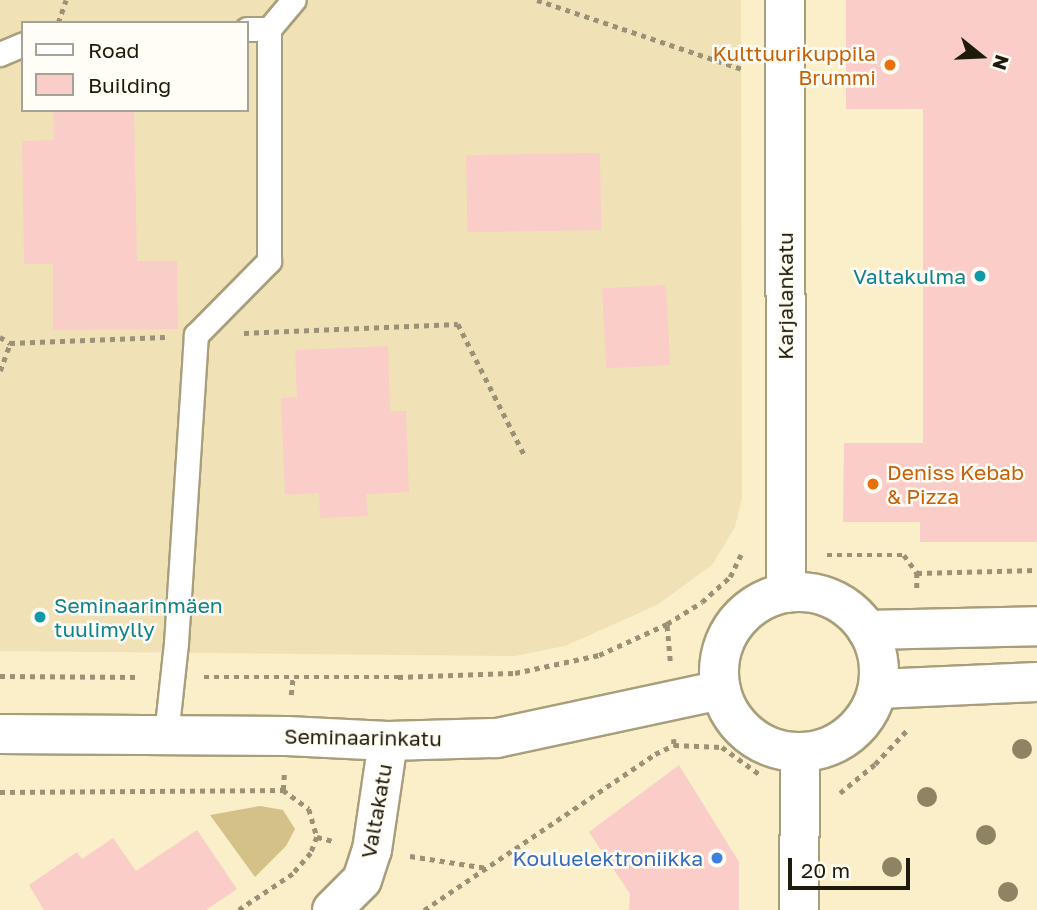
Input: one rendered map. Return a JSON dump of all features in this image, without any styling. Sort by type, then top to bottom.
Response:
[{"type":"main road","name":"Karjalankatu","points":[[785,0],[786,593]]},
{"type":"main road","points":[[786,593],[816,594],[846,607],[867,630],[876,650],[878,689],[863,721],[846,737],[826,747],[800,752],[771,747],[746,732],[729,711],[721,690],[720,663],[728,635],[745,613],[758,603],[786,593]]},
{"type":"main road","points":[[867,630],[1037,626]]},
{"type":"main road","points":[[878,689],[1037,682]]},
{"type":"main road","name":"Seminaarinkatu","points":[[0,734],[287,736],[388,741],[497,738],[721,690]]},
{"type":"main road","name":"Valtakatu","points":[[332,910],[362,880],[372,850],[388,741]]},
{"type":"main road","points":[[799,910],[800,752]]},
{"type":"lane","points":[[166,734],[173,677],[196,335],[269,261],[258,29],[293,0]]},
{"type":"lane","points":[[0,54],[21,45]]},
{"type":"path","points":[[59,21],[66,0]]},
{"type":"path","points":[[537,0],[747,71]]},
{"type":"path","points":[[0,337],[10,344],[458,324],[525,456]]},
{"type":"path","points":[[0,371],[10,344]]},
{"type":"path","points":[[0,676],[398,677],[514,673],[599,655],[667,624],[702,602],[730,577],[742,555],[744,542]]},
{"type":"path","points":[[742,555],[904,555],[917,573],[1037,570]]},
{"type":"path","points":[[667,624],[674,701],[674,745]]},
{"type":"path","points":[[839,793],[875,764],[914,722]]},
{"type":"path","points":[[424,910],[655,754],[674,745],[722,747],[765,779]]},
{"type":"path","points":[[0,792],[283,790],[309,808],[317,837],[311,853],[293,874],[239,910]]},
{"type":"shaded area","points":[[0,0],[741,0],[742,498],[735,527],[712,565],[657,605],[565,646],[515,656],[0,651]]},
{"type":"shaded area","points":[[260,806],[283,810],[295,829],[286,846],[255,877],[210,815]]},
{"type":"building","name":"Valtakulma","points":[[846,0],[1037,0],[1037,542],[920,542],[920,522],[843,522],[844,443],[923,443],[923,109],[846,109]]},
{"type":"building","points":[[53,112],[134,112],[137,261],[177,261],[178,329],[53,330],[53,264],[24,264],[22,141],[54,140]]},
{"type":"building","points":[[600,153],[601,230],[467,232],[466,155]]},
{"type":"building","points":[[666,285],[670,365],[606,368],[602,288]]},
{"type":"building","points":[[388,346],[390,411],[406,411],[409,492],[366,494],[368,516],[320,518],[319,493],[285,495],[281,398],[297,397],[295,350]]},
{"type":"building","points":[[679,765],[739,862],[739,910],[629,910],[630,894],[589,832]]},
{"type":"building","points":[[197,830],[237,889],[206,910],[44,910],[29,885],[77,852],[82,859],[113,838],[136,871]]},
{"type":"place","name":"Kulttuurikuppila Brummi","points":[[890,65]]},
{"type":"place","name":"Valtakulma","points":[[980,276]]},
{"type":"place","name":"Deniss Kebab & Pizza","points":[[873,484]]},
{"type":"place","name":"Seminaarinmäen tuulimylly","points":[[40,617]]},
{"type":"place","name":"Kouluelektroniikka","points":[[717,858]]}]
